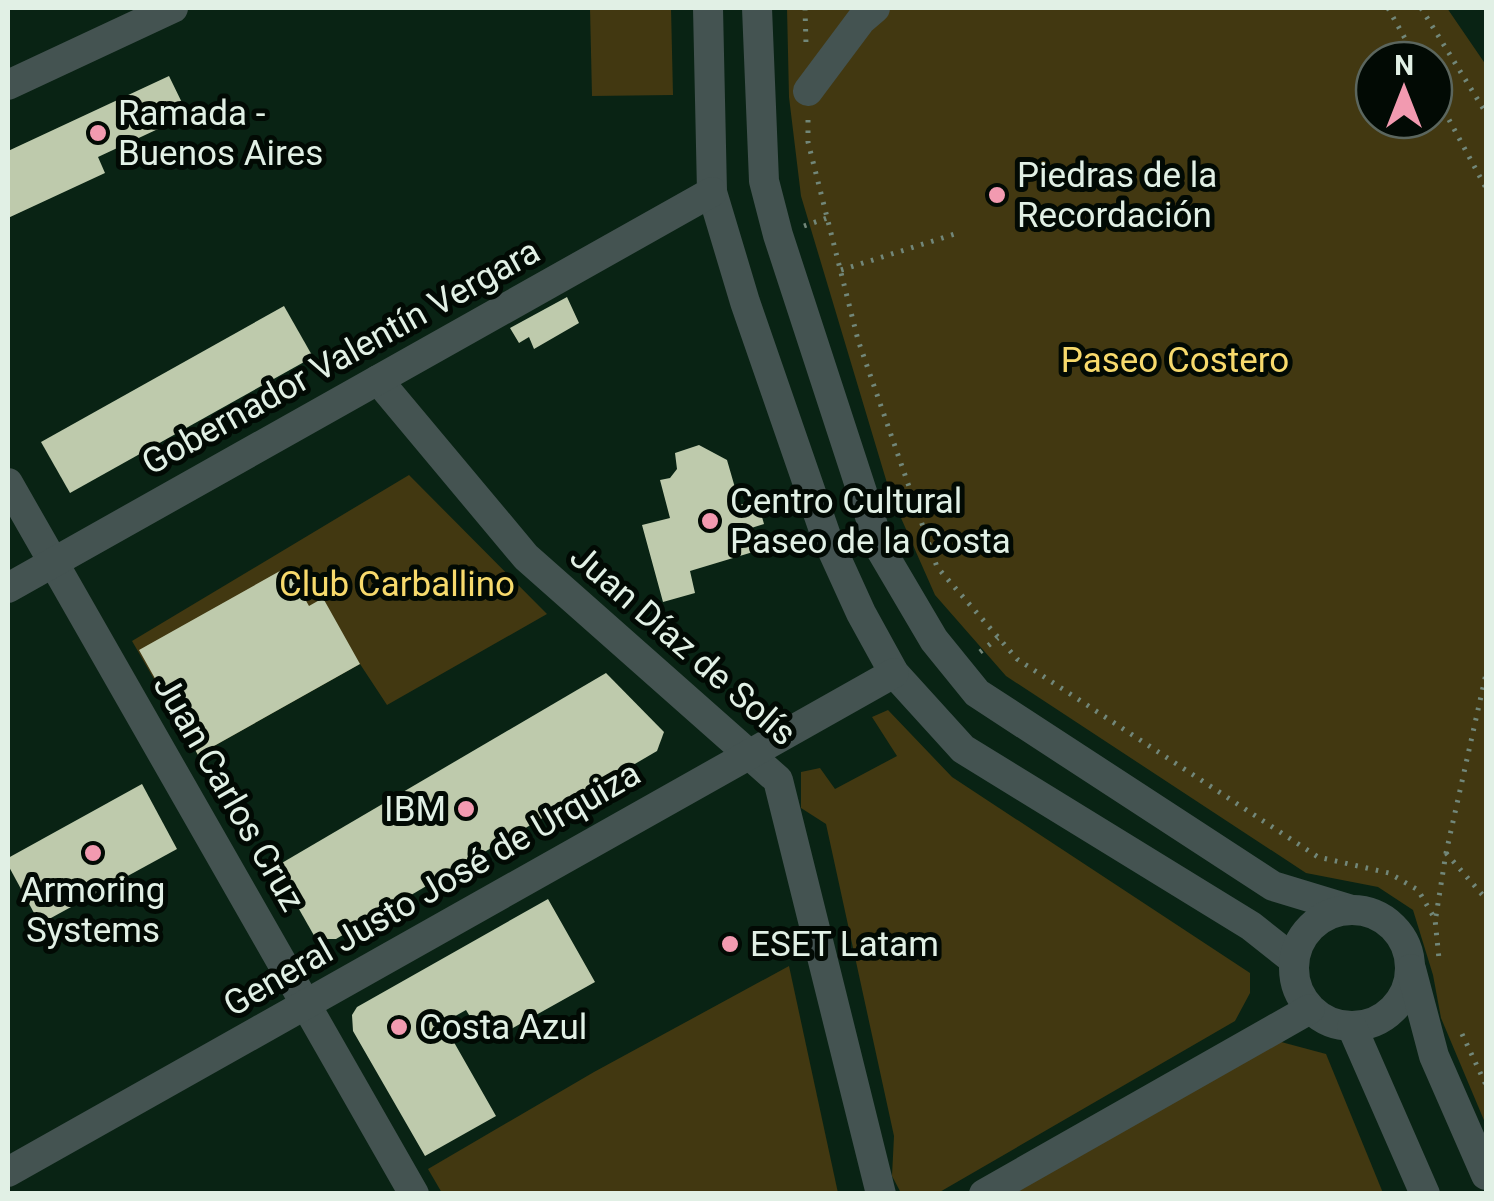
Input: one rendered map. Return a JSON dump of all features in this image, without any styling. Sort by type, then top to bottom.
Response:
[{"type":"street","points":[[8,85],[173,8]]},
{"type":"street","points":[[708,8],[712,192],[745,302],[826,536],[894,673],[963,750],[1251,926],[1294,960]]},
{"type":"street","points":[[757,8],[764,181],[778,235],[881,550],[934,640],[977,692],[1273,886],[1371,913],[1400,934],[1408,951],[1425,970],[1434,1056],[1486,1175]]},
{"type":"street","points":[[808,91],[874,8]]},
{"type":"street","name":"Gobernador Valentín Vergara","points":[[8,588],[712,192]]},
{"type":"street","name":"Juan Díaz de Solís","points":[[378,380],[526,557],[778,780],[881,1194]]},
{"type":"street","name":"Juan Carlos Cruz","points":[[8,483],[414,1194]]},
{"type":"street","name":"General Justo José de Urquiza","points":[[8,1172],[894,673]]},
{"type":"street","points":[[1352,910],[1320,918],[1299,943],[1294,978],[1310,1009],[1336,1025],[1370,1024],[1386,1016],[1425,970]]},
{"type":"street","points":[[984,1194],[1310,1009]]},
{"type":"street","points":[[1352,1027],[1425,1194]]},
{"type":"path","points":[[805,8],[808,142],[858,340],[937,567],[1016,659],[1318,858],[1390,873],[1418,890],[1435,920],[1440,945],[1425,970]]},
{"type":"path","points":[[1388,8],[1406,40]]},
{"type":"path","points":[[1421,8],[1486,113]]},
{"type":"path","points":[[1454,129],[1486,188]]},
{"type":"path","points":[[840,270],[955,234]]},
{"type":"path","points":[[1435,920],[1486,674]]},
{"type":"path","points":[[1446,854],[1486,899]]},
{"type":"path","points":[[1459,1028],[1486,1085]]},
{"type":"green space","points":[[590,8],[671,8],[673,95],[592,96]]},
{"type":"green space","name":"Paseo Costero","points":[[787,8],[1447,8],[1486,65],[1486,1125],[1441,1018],[1433,975],[1413,910],[1378,887],[1306,873],[1006,676],[935,595],[890,493],[801,196],[789,97]]},
{"type":"green space","name":"Club Carballino","points":[[409,475],[547,614],[387,705],[360,664],[198,755],[132,641]]},
{"type":"green space","points":[[888,710],[952,777],[1250,973],[1250,993],[1235,1021],[938,1193],[901,1193],[892,1176],[894,1136],[826,824],[801,808],[801,772],[820,768],[835,789],[897,756],[872,717]]},
{"type":"green space","points":[[789,966],[838,1193],[442,1193],[428,1169],[594,1072]]},
{"type":"green space","points":[[1263,1037],[1326,1054],[1383,1193],[995,1194]]},
{"type":"building","name":"Ramada - Buenos Aires","points":[[169,76],[188,115],[98,157],[105,173],[8,218],[8,151]]},
{"type":"building","points":[[567,297],[579,323],[534,349],[529,337],[519,343],[510,328]]},
{"type":"building","points":[[284,306],[313,357],[70,493],[41,442]]},
{"type":"building","name":"Centro Cultural Paseo de la Costa","points":[[699,445],[727,460],[740,505],[757,499],[764,524],[748,529],[753,552],[690,571],[695,593],[663,602],[642,525],[670,518],[660,480],[670,478],[677,469],[675,453]]},
{"type":"building","points":[[287,567],[309,606],[323,598],[360,664],[198,755],[139,650]]},
{"type":"building","name":"IBM","points":[[606,673],[664,732],[657,751],[336,939],[316,939],[275,867]]},
{"type":"building","name":"Armoring Systems","points":[[142,784],[177,849],[40,924],[8,865],[8,858]]},
{"type":"building","name":"Costa Azul","points":[[548,899],[595,982],[486,1043],[466,1010],[443,1023],[496,1116],[425,1156],[353,1031],[352,1015],[357,1007]]},
{"type":"place","name":"Ramada - Buenos Aires","points":[[98,133]]},
{"type":"place","name":"Piedras de la Recordación","points":[[997,195]]},
{"type":"place","name":"Centro Cultural Paseo de la Costa","points":[[710,521]]},
{"type":"place","name":"IBM","points":[[466,809]]},
{"type":"place","name":"Armoring Systems","points":[[93,853]]},
{"type":"place","name":"ESET Latam","points":[[730,944]]},
{"type":"place","name":"Costa Azul","points":[[399,1027]]}]
